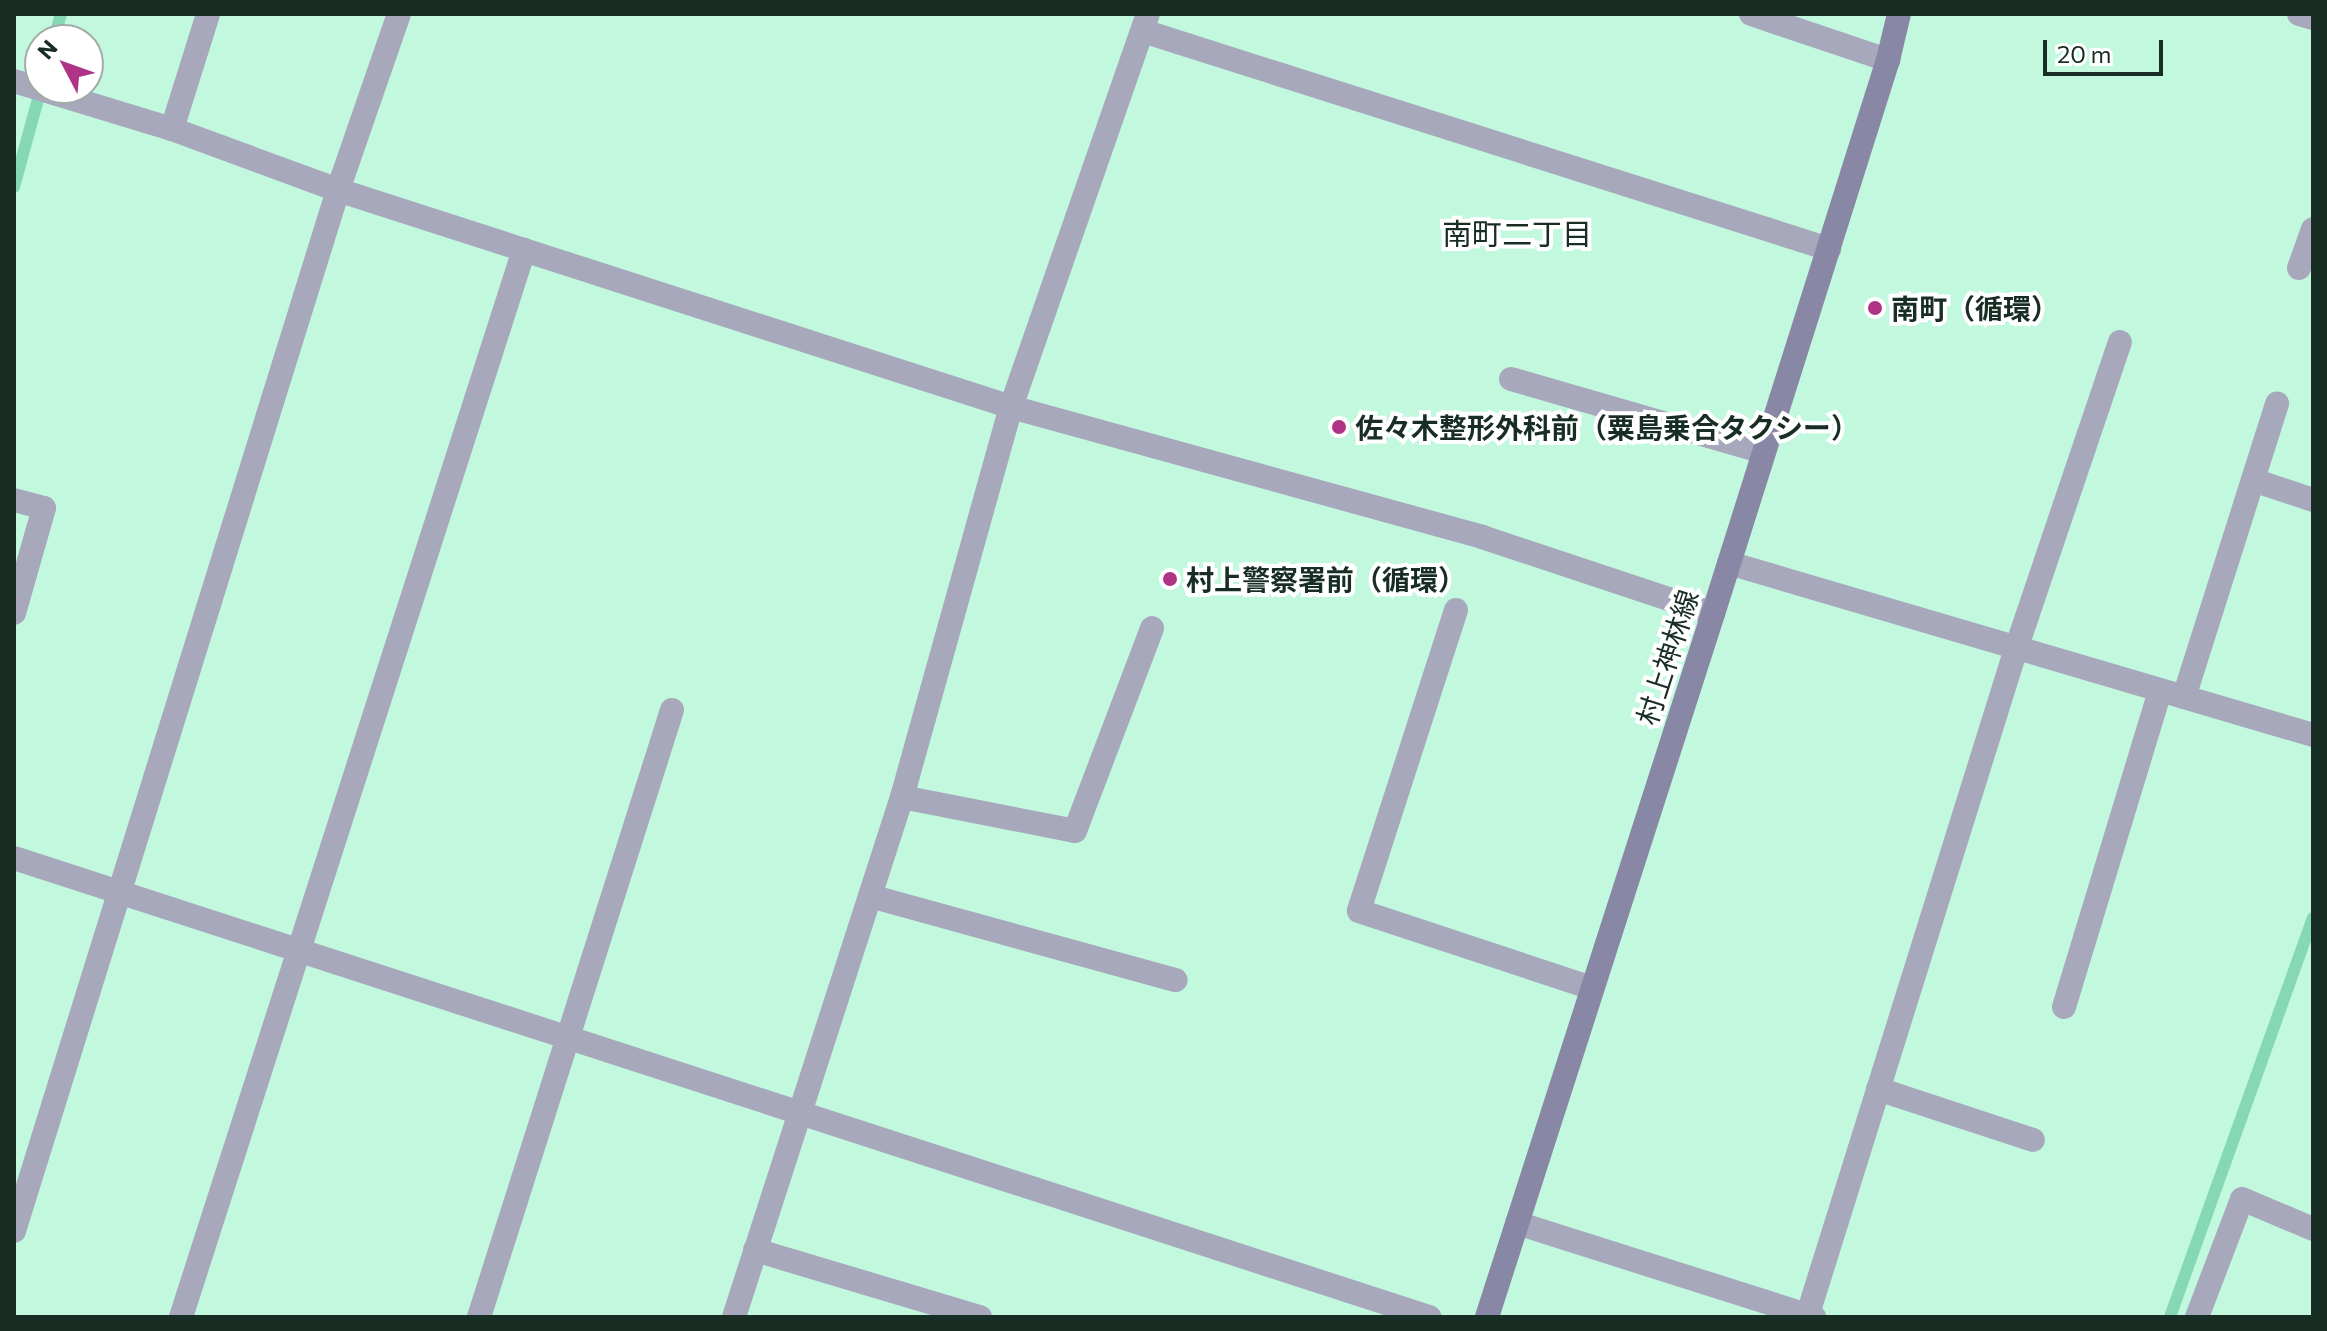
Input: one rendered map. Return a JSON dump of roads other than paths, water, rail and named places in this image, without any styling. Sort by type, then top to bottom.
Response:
[{"type":"main road","name":"村上神林線","points":[[1487,1317],[1829,249],[1888,60],[1899,14]]},
{"type":"street","points":[[172,129],[208,14]]},
{"type":"street","points":[[14,1231],[338,190],[399,14]]},
{"type":"street","points":[[1751,14],[1888,60]]},
{"type":"street","points":[[2299,14],[2313,18]]},
{"type":"street","points":[[734,1317],[902,797],[1011,407],[1145,22],[1829,249]]},
{"type":"street","points":[[14,81],[172,129],[338,190],[1011,407],[1482,537],[1713,614]]},
{"type":"street","points":[[2299,268],[2313,229]]},
{"type":"street","points":[[181,1317],[296,950],[524,250]]},
{"type":"street","points":[[1517,1223],[1809,1316],[2016,649],[2120,342]]},
{"type":"street","points":[[1511,379],[1764,452]]},
{"type":"street","points":[[2064,1007],[2172,694],[2253,480],[2277,403]]},
{"type":"street","points":[[2253,480],[2313,500]]},
{"type":"street","points":[[14,500],[44,508],[14,613]]},
{"type":"street","points":[[1729,563],[2313,735]]},
{"type":"street","points":[[1456,610],[1359,911],[1592,988]]},
{"type":"street","points":[[902,797],[1075,831],[1152,628]]},
{"type":"street","points":[[479,1317],[672,710]]},
{"type":"street","points":[[14,858],[1429,1317]]},
{"type":"street","points":[[870,896],[1176,980]]},
{"type":"street","points":[[1878,1089],[2033,1140]]},
{"type":"street","points":[[2197,1317],[2242,1199],[2313,1229]]},
{"type":"street","points":[[755,1250],[980,1317]]},
{"type":"waterway","points":[[58,24],[61,14]]},
{"type":"waterway","points":[[14,187],[37,104]]},
{"type":"waterway","points":[[2170,1317],[2313,918]]},
{"type":"place","name":"南町（循環）","points":[[1875,308]]},
{"type":"place","name":"佐々木整形外科前（粟島乗合タクシー）","points":[[1339,427]]},
{"type":"place","name":"村上警察署前（循環）","points":[[1170,579]]},
{"type":"district","name":"南町二丁目","points":[[1517,233]]}]
